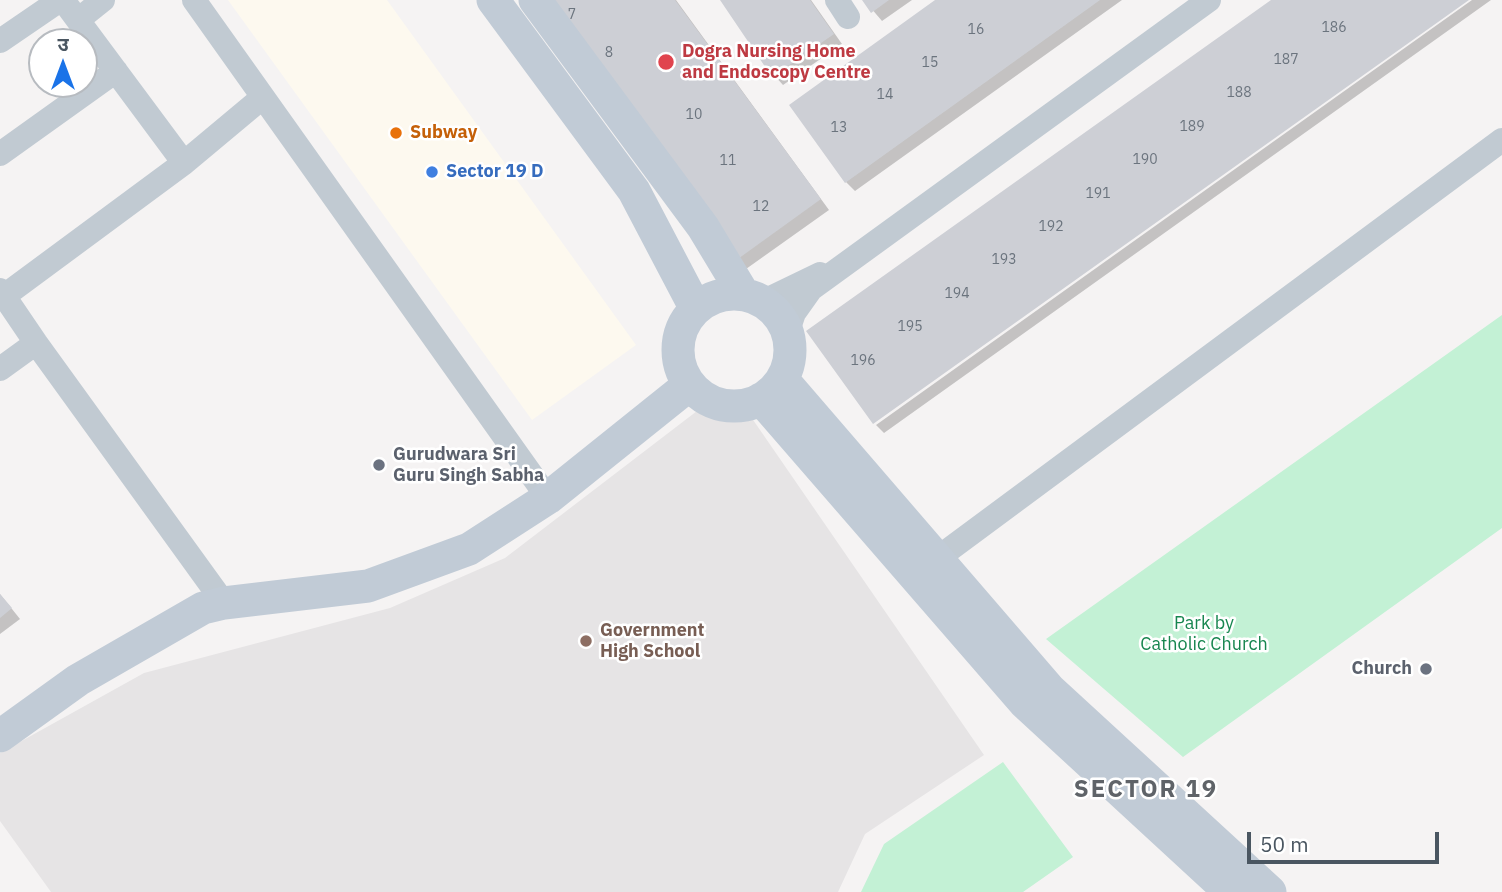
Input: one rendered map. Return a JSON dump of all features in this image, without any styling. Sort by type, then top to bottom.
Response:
[{"type":"street","points":[[0,41],[67,7],[103,0]]},
{"type":"street","points":[[194,0],[548,498]]},
{"type":"street","points":[[493,0],[634,191],[696,309]]},
{"type":"street","points":[[535,0],[753,299],[776,314],[787,334]]},
{"type":"street","points":[[849,261],[753,299],[725,295],[696,309],[686,321],[678,342],[679,365],[689,385],[704,398],[722,405],[742,406],[772,389],[789,357],[787,334],[794,313],[811,289],[1209,0]]},
{"type":"street","points":[[67,7],[184,163]]},
{"type":"street","points":[[0,154],[116,71]]},
{"type":"street","points":[[224,603],[2,295],[184,163],[263,97]]},
{"type":"street","points":[[926,568],[1502,140]]},
{"type":"street","points":[[634,191],[660,171]]},
{"type":"street","points":[[0,369],[36,343]]},
{"type":"street","points":[[0,736],[78,680],[203,608],[224,603],[368,586],[470,549],[548,498],[689,385]]},
{"type":"street","points":[[772,389],[926,568],[1024,702],[1230,892]]},
{"type":"street","points":[[926,568],[1050,690],[1270,892]]},
{"type":"shaded area","name":"Sector 19 D","points":[[228,0],[387,0],[636,345],[532,420]]},
{"type":"shaded area","name":"Government High School","points":[[697,411],[749,414],[984,755],[865,834],[838,892],[51,892],[0,821],[0,753],[144,673],[390,608],[505,558]]},
{"type":"green space","name":"Park by Catholic Church","points":[[1502,315],[1502,528],[1183,757],[1046,639]]},
{"type":"green space","points":[[1003,762],[1073,857],[1023,892],[861,892],[884,844]]},
{"type":"building","points":[[546,0],[675,0],[821,199],[735,261]]},
{"type":"building","points":[[720,0],[810,0],[834,34],[772,77]]},
{"type":"building","points":[[862,0],[889,0],[871,13]]},
{"type":"building","points":[[935,0],[1100,0],[845,183],[789,105]]},
{"type":"building","points":[[1271,0],[1469,0],[873,424],[806,331]]},
{"type":"building","points":[[0,594],[12,608],[0,618]]},
{"type":"place","name":"Dogra Nursing Home and Endoscopy Centre","points":[[666,62]]},
{"type":"place","name":"Subway","points":[[396,133]]},
{"type":"place","name":"Sector 19 D","points":[[432,172]]},
{"type":"place","name":"Gurudwara Sri Guru Singh Sabha","points":[[379,465]]},
{"type":"place","name":"Government High School","points":[[586,641]]},
{"type":"place","name":"Church","points":[[1426,669]]},
{"type":"district","name":"SECTOR 19","points":[[1146,790]]}]
